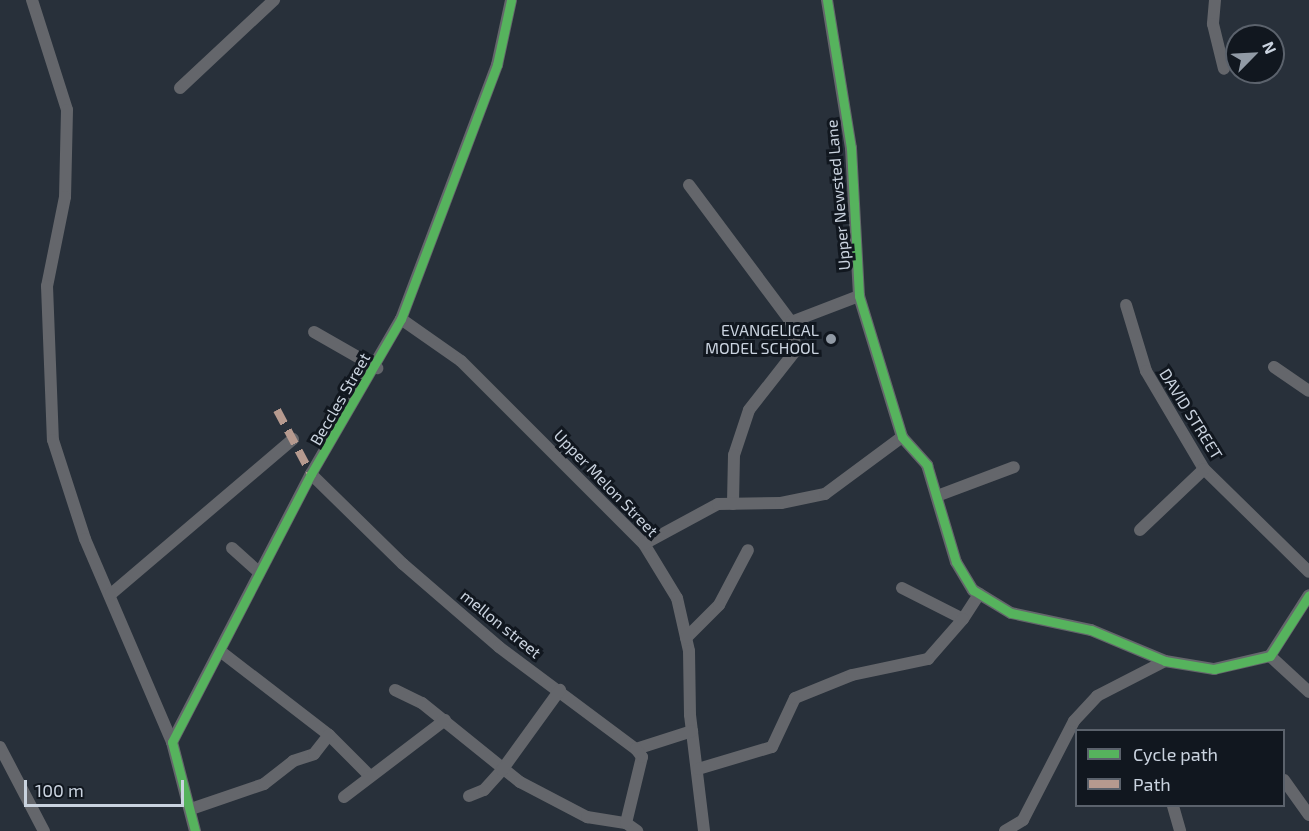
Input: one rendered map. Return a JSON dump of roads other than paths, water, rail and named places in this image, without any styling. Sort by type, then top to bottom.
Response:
[{"type":"street","points":[[180,88],[274,0]]},
{"type":"street","name":"Beccles Street","points":[[172,742],[312,474],[377,368],[401,319],[497,65],[511,0]]},
{"type":"street","name":"Upper Newsted Lane","points":[[827,0],[851,148],[862,264],[859,296],[902,437],[927,465],[956,562],[979,594],[1011,613],[1091,630],[1165,661],[1214,669],[1270,656]]},
{"type":"street","points":[[1215,0],[1214,24],[1224,69]]},
{"type":"street","points":[[38,3],[67,110],[65,197],[47,286],[53,440],[74,511],[172,742],[195,831]]},
{"type":"street","points":[[689,185],[791,322],[796,350],[749,410],[734,455],[733,504]]},
{"type":"street","points":[[791,322],[859,296]]},
{"type":"street","name":"DAVID STREET","points":[[1126,305],[1146,371],[1204,469],[1309,572]]},
{"type":"street","name":"Upper Melon Street","points":[[401,319],[461,361],[644,544],[677,598],[686,638],[692,731],[704,831]]},
{"type":"street","points":[[314,332],[377,368]]},
{"type":"street","points":[[1274,366],[1309,391]]},
{"type":"street","points":[[644,544],[718,504],[825,494],[902,437]]},
{"type":"street","points":[[111,594],[293,439]]},
{"type":"street","points":[[937,496],[1014,467]]},
{"type":"street","points":[[1140,530],[1204,469]]},
{"type":"street","name":"mellon street","points":[[312,474],[403,564],[499,647],[560,690],[636,749]]},
{"type":"street","points":[[232,548],[259,572]]},
{"type":"street","points":[[686,638],[719,605],[748,550]]},
{"type":"street","points":[[902,588],[963,619]]},
{"type":"street","points":[[698,769],[772,747],[795,698],[852,675],[928,659],[963,619],[979,594]]},
{"type":"street","points":[[1309,594],[1270,656],[1309,692]]},
{"type":"street","points":[[220,651],[329,735],[368,774]]},
{"type":"street","points":[[1005,831],[1023,820],[1074,722],[1097,696],[1165,661]]},
{"type":"street","points":[[395,690],[445,720],[502,770],[587,817],[626,823],[637,831]]},
{"type":"street","points":[[469,796],[484,790],[502,770],[560,690]]},
{"type":"street","points":[[344,797],[368,774],[445,720]]},
{"type":"street","points":[[626,823],[642,757],[636,749],[692,731]]},
{"type":"street","points":[[191,809],[264,784],[293,761],[314,754],[329,735]]},
{"type":"street","points":[[0,747],[44,831]]},
{"type":"street","points":[[1285,781],[1307,809]]},
{"type":"street","points":[[1173,807],[1180,831]]},
{"type":"place","name":"EVANGELICAL MODEL SCHOOL","points":[[831,339]]}]
